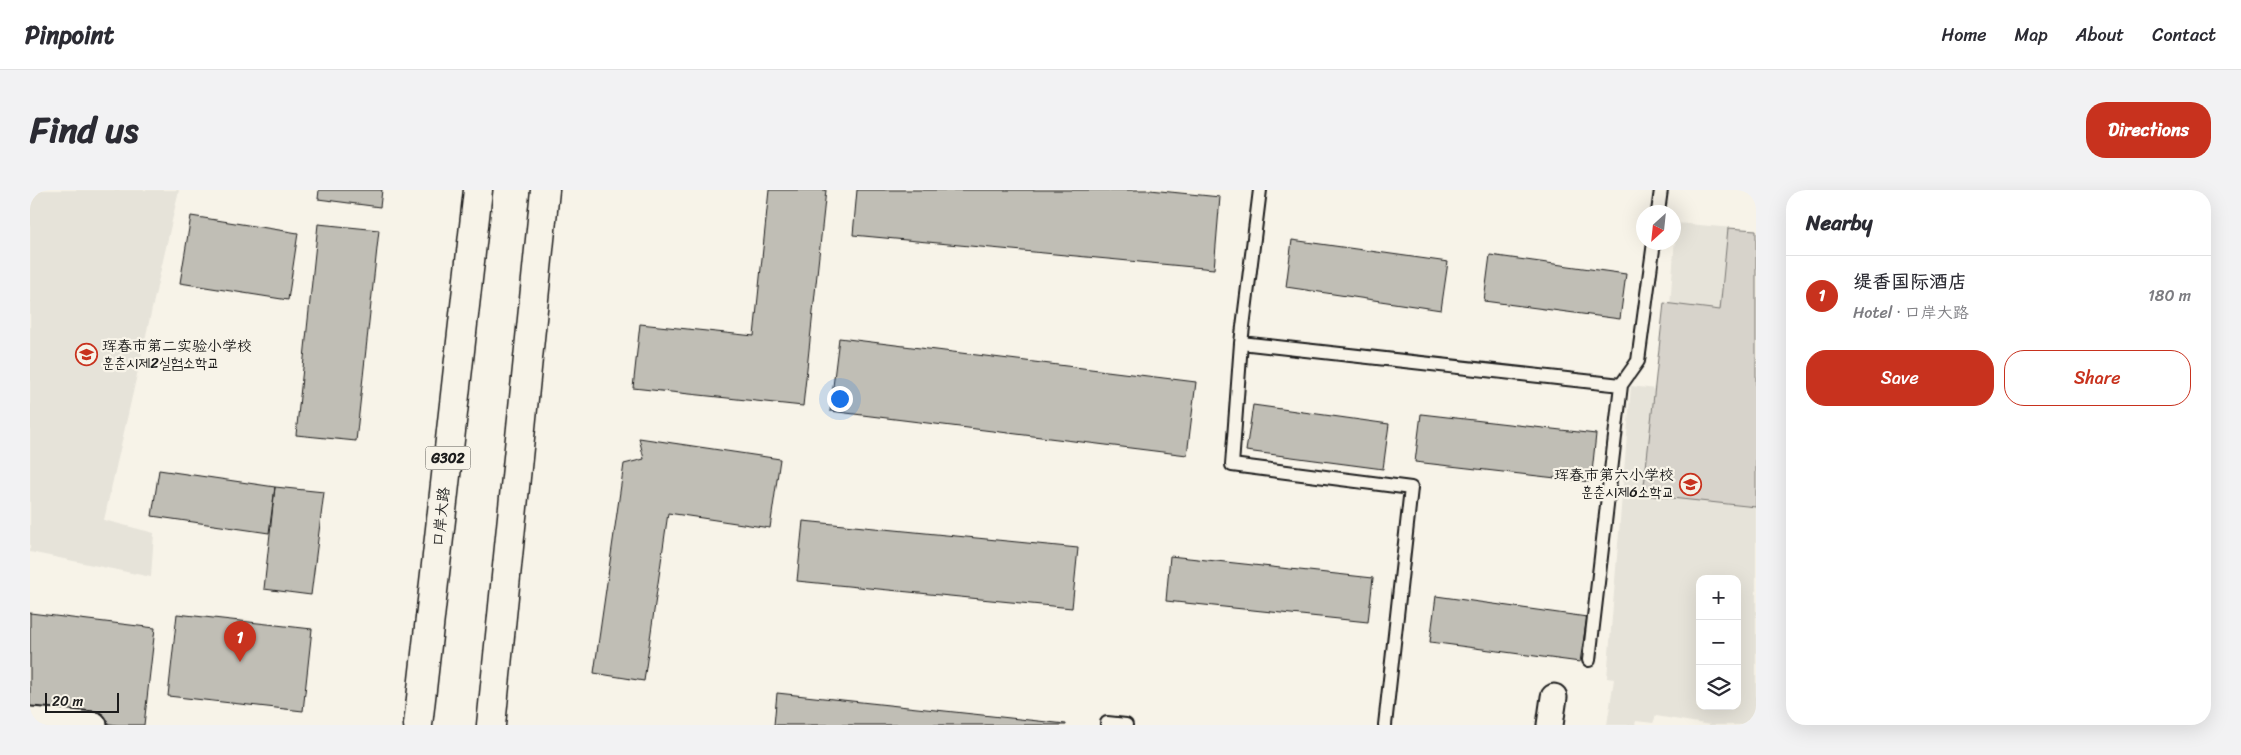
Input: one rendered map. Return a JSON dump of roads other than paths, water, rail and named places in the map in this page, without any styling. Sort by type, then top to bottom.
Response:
[{"type":"highway","name":"口岸大路","points":[[418,725],[478,190]]},
{"type":"highway","points":[[491,725],[545,190]]},
{"type":"street","points":[[1550,725],[1554,697]]},
{"type":"street","points":[[30,720],[94,725]]},
{"type":"lane","points":[[1260,190],[1241,342],[1232,465],[1410,488],[1385,725]]},
{"type":"lane","points":[[1659,205],[1661,190]]},
{"type":"lane","points":[[1589,660],[1621,385],[1638,361],[1653,250]]},
{"type":"lane","points":[[1241,342],[1621,385]]},
{"type":"lane","points":[[1107,725],[1107,723],[1126,725]]},
{"type":"place","name":"珲春市第二实验小学校 훈춘시제2실험소학교","points":[[86,355]]},
{"type":"place","name":"珲春市第六小学校 훈춘시제6소학교","points":[[1690,484]]},
{"type":"place","name":"缇香国际酒店","points":[[240,662]]}]
